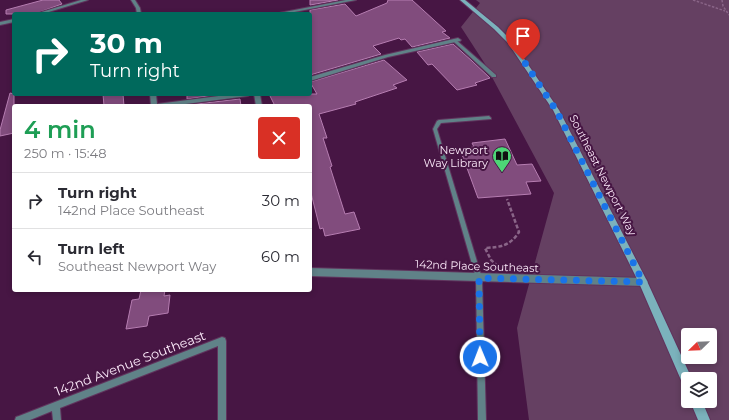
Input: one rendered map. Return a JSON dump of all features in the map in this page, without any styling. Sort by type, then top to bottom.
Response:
[{"type":"main road","name":"Southeast Newport Way","points":[[462,0],[496,28],[510,42],[556,110],[643,282],[683,372]]},
{"type":"main road","points":[[699,408],[704,420]]},
{"type":"street","points":[[44,12],[86,0]]},
{"type":"street","points":[[133,0],[139,12]]},
{"type":"street","points":[[287,12],[354,0]]},
{"type":"street","points":[[0,24],[12,21]]},
{"type":"street","points":[[312,78],[387,56],[457,41]]},
{"type":"street","points":[[170,104],[232,96]]},
{"type":"street","name":"142nd Place Southeast","points":[[312,272],[643,282]]},
{"type":"lane","points":[[457,41],[494,76]]},
{"type":"lane","points":[[482,420],[479,278],[435,129],[439,122],[489,118]]},
{"type":"lane","name":"142nd Avenue Southeast","points":[[19,420],[222,341],[222,420]]},
{"type":"lane","points":[[56,406],[57,420]]},
{"type":"path","points":[[693,0],[725,11]]},
{"type":"path","points":[[722,0],[725,11],[729,15]]},
{"type":"path","points":[[500,267],[492,260],[485,248],[508,246],[514,241],[519,232],[507,199]]},
{"type":"shaded area","points":[[476,0],[729,0],[729,420],[529,420],[517,328],[554,193],[485,64],[461,27],[480,3]]},
{"type":"building","points":[[43,0],[59,0],[62,4],[40,12],[12,12],[12,14],[6,14],[6,10]]},
{"type":"building","points":[[310,0],[338,0],[310,5]]},
{"type":"building","points":[[388,0],[412,0],[446,31],[442,32],[450,38],[412,47],[405,39],[401,40],[399,38],[373,46],[381,54],[312,74],[312,12],[310,12],[310,10],[345,4],[356,16],[387,3]]},
{"type":"building","points":[[453,44],[490,78],[475,83],[477,85],[457,90],[432,64],[428,65],[417,52]]},
{"type":"building","points":[[384,60],[407,80],[393,85],[397,88],[355,102],[356,104],[319,114],[327,138],[323,138],[332,166],[330,167],[345,214],[354,212],[360,229],[325,236],[323,228],[320,229],[312,197],[312,104],[274,104],[270,96],[312,96],[312,94],[317,94],[312,85],[312,81]]},
{"type":"building","points":[[10,93],[12,94],[12,96],[14,96],[14,104],[12,104],[12,133],[0,136],[0,130]]},
{"type":"building","points":[[103,96],[123,96],[124,104],[104,104]]},
{"type":"building","points":[[187,96],[208,96],[187,99]]},
{"type":"building","points":[[240,99],[241,104],[197,104]]},
{"type":"building","name":"Newport Way Library","points":[[505,139],[517,165],[532,164],[541,181],[526,182],[531,194],[478,198],[460,149],[474,147],[472,143]]},
{"type":"building","points":[[141,292],[165,292],[164,296],[170,295],[168,313],[149,316],[147,326],[126,329],[132,300],[139,299]]},
{"type":"place","name":"Newport Way Library","points":[[502,173]]},
{"type":"route","points":[[480,357],[479,278],[643,282],[556,110],[523,60]]}]
